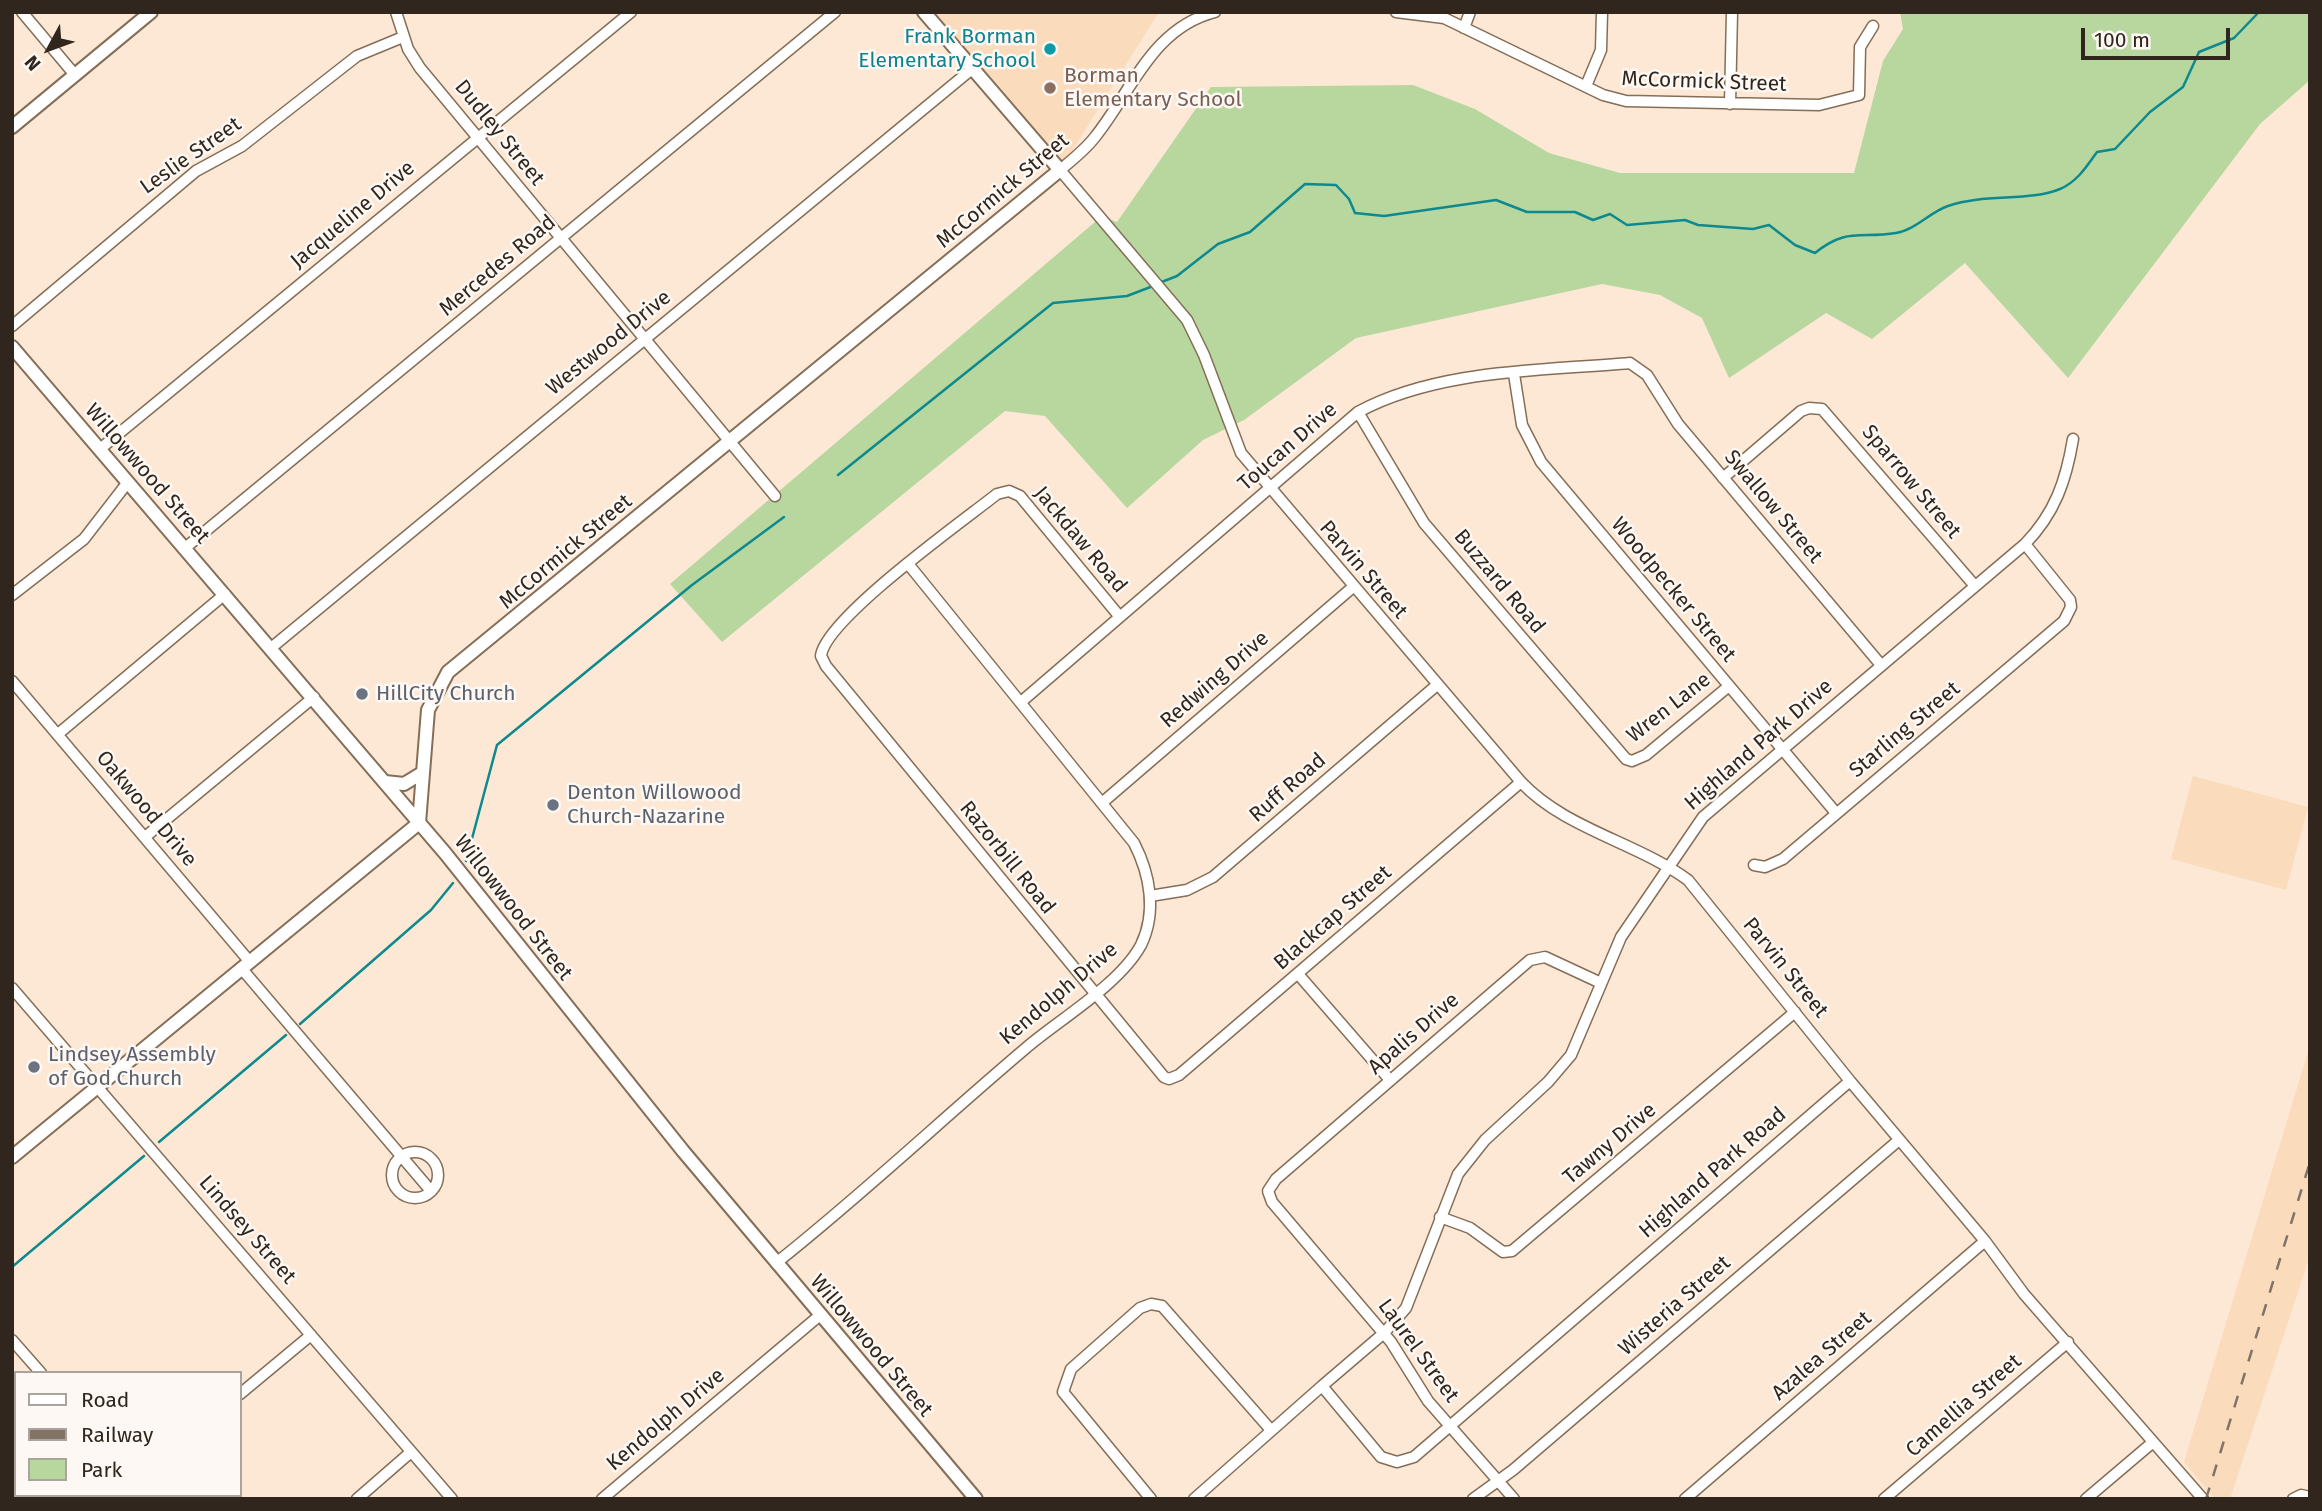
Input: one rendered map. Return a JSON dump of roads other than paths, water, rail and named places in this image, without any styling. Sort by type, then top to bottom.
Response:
[{"type":"street","points":[[22,12],[75,75]]},
{"type":"street","points":[[12,127],[151,12]]},
{"type":"street","name":"Dudley Street","points":[[396,12],[403,37],[420,68],[775,496]]},
{"type":"street","name":"Jacqueline Drive","points":[[100,449],[631,12]]},
{"type":"street","name":"Mercedes Road","points":[[185,548],[835,12]]},
{"type":"street","name":"Parvin Street","points":[[924,12],[1187,320],[1204,355],[1241,453],[1521,782],[1553,809],[1668,866],[1702,895],[1850,1081]]},
{"type":"street","name":"McCormick Street","points":[[419,822],[428,710],[448,672],[1060,170],[1096,136],[1161,42],[1181,26],[1214,12]]},
{"type":"street","name":"McCormick Street","points":[[1396,12],[1433,15],[1586,86],[1626,101],[1819,105],[1859,95],[1860,47],[1873,26]]},
{"type":"street","points":[[1464,28],[1470,12]]},
{"type":"street","points":[[1586,86],[1600,56],[1602,12]]},
{"type":"street","points":[[1730,104],[1732,12]]},
{"type":"street","name":"Leslie Street","points":[[12,326],[196,171],[242,146],[348,61],[403,37]]},
{"type":"street","name":"Westwood Drive","points":[[271,648],[586,386],[646,341],[972,69]]},
{"type":"street","name":"Willowwood Street","points":[[12,347],[419,822],[819,1316],[976,1499]]},
{"type":"street","name":"Toucan Drive","points":[[1021,702],[1358,412],[1406,392],[1451,382],[1630,363],[1642,370]]},
{"type":"street","name":"Swallow Street","points":[[1642,370],[1678,424],[1881,665]]},
{"type":"street","name":"Woodpecker Street","points":[[1514,374],[1522,425],[1541,462],[1836,813]]},
{"type":"street","name":"Sparrow Street","points":[[1724,478],[1801,411],[1815,407],[1828,414],[1975,586]]},
{"type":"street","name":"Buzzard Road","points":[[1358,412],[1410,502],[1440,543],[1620,754],[1632,761]]},
{"type":"street","name":"Highland Park Drive","points":[[1322,1386],[1397,1320],[1414,1292],[1449,1193],[1470,1157],[1548,1082],[1571,1055],[1621,937],[1703,817],[2025,544],[2051,513],[2060,493],[2073,439]]},
{"type":"street","points":[[12,595],[85,539],[128,482]]},
{"type":"street","name":"Jackdaw Road","points":[[909,565],[997,494],[1009,491],[1020,496],[1120,617]]},
{"type":"street","name":"Starling Street","points":[[1754,866],[1765,867],[1783,859],[2064,621],[2071,607],[2066,592],[2025,544]]},
{"type":"street","name":"Razorbill Road","points":[[909,565],[847,615],[823,645],[821,656],[835,677],[1159,1074],[1169,1079]]},
{"type":"street","name":"Kendolph Drive","points":[[776,1263],[904,1156],[965,1099],[1093,993],[1136,954],[1147,929],[1150,896],[1147,876],[1134,843],[909,565]]},
{"type":"street","name":"Redwing Drive","points":[[1103,802],[1353,587]]},
{"type":"street","points":[[58,734],[225,594]]},
{"type":"street","name":"Oakwood Drive","points":[[12,681],[145,836],[400,1158],[431,1191]]},
{"type":"street","name":"Ruff Road","points":[[1150,896],[1188,890],[1213,877],[1437,685]]},
{"type":"street","name":"Wren Lane","points":[[1632,761],[1646,755],[1729,686]]},
{"type":"street","points":[[145,836],[314,697]]},
{"type":"street","points":[[385,782],[404,784],[422,773]]},
{"type":"street","name":"Blackcap Street","points":[[1169,1079],[1179,1075],[1521,782]]},
{"type":"street","points":[[12,1157],[419,822]]},
{"type":"street","name":"Apalis Drive","points":[[1268,1191],[1276,1179],[1535,957],[1550,958],[1601,983]]},
{"type":"street","points":[[1298,974],[1390,1080]]},
{"type":"street","name":"Lindsey Street","points":[[12,988],[452,1499]]},
{"type":"street","name":"Tawny Drive","points":[[1440,1217],[1470,1228],[1503,1252],[1512,1251],[1795,1012]]},
{"type":"street","points":[[1850,1081],[1985,1241],[2024,1294],[2203,1499]]},
{"type":"street","name":"Highland Park Road","points":[[1322,1386],[1381,1457],[1389,1461],[1414,1457],[1850,1081]]},
{"type":"street","name":"Wisteria Street","points":[[1473,1499],[1899,1140]]},
{"type":"street","points":[[418,1152],[431,1158],[438,1178],[431,1191],[410,1197],[397,1189],[392,1174],[400,1158],[418,1152]]},
{"type":"street","name":"Laurel Street","points":[[1268,1191],[1272,1202],[1384,1333],[1423,1393],[1514,1499]]},
{"type":"street","name":"Azalea Street","points":[[1685,1499],[1985,1241]]},
{"type":"street","points":[[1151,1499],[1063,1392],[1071,1369],[1140,1308],[1152,1304],[1162,1306],[1270,1429]]},
{"type":"street","name":"Kendolph Drive","points":[[601,1499],[819,1316]]},
{"type":"street","points":[[242,1392],[311,1335]]},
{"type":"street","points":[[12,1340],[39,1371]]},
{"type":"street","name":"Camellia Street","points":[[1884,1499],[2068,1342]]},
{"type":"street","points":[[1194,1499],[1262,1441],[1270,1429],[1322,1386]]},
{"type":"street","points":[[2086,1499],[2152,1443]]},
{"type":"street","points":[[357,1499],[411,1452]]},
{"type":"street","points":[[2293,1499],[2308,1496]]},
{"type":"waterway","points":[[1159,283],[1177,276],[1218,244],[1250,232],[1305,184],[1336,185],[1349,199],[1355,213],[1384,216],[1496,200],[1527,212],[1575,212],[1593,220],[1610,214],[1627,225],[1685,220],[1698,225],[1753,229],[1769,225],[1795,245],[1815,253],[1845,237],[1903,231],[1941,209],[1962,202],[2035,195],[2066,186],[2081,173],[2097,152],[2115,149],[2150,112],[2183,87],[2199,52],[2234,38],[2259,12]]},
{"type":"waterway","points":[[838,475],[1053,303],[1127,296],[1153,286]]},
{"type":"waterway","points":[[466,861],[497,745],[692,585],[784,517]]},
{"type":"waterway","points":[[300,1024],[431,910],[453,883]]},
{"type":"waterway","points":[[159,1142],[286,1035]]},
{"type":"waterway","points":[[12,1267],[144,1156]]},
{"type":"railway","points":[[2206,1499],[2310,1162]]},
{"type":"place","name":"Frank Borman Elementary School","points":[[1050,49]]},
{"type":"place","name":"Borman Elementary School","points":[[1050,88]]},
{"type":"place","name":"HillCity Church","points":[[362,694]]},
{"type":"place","name":"Denton Willowood Church-Nazarine","points":[[553,805]]},
{"type":"place","name":"Lindsey Assembly of God Church","points":[[34,1067]]}]
